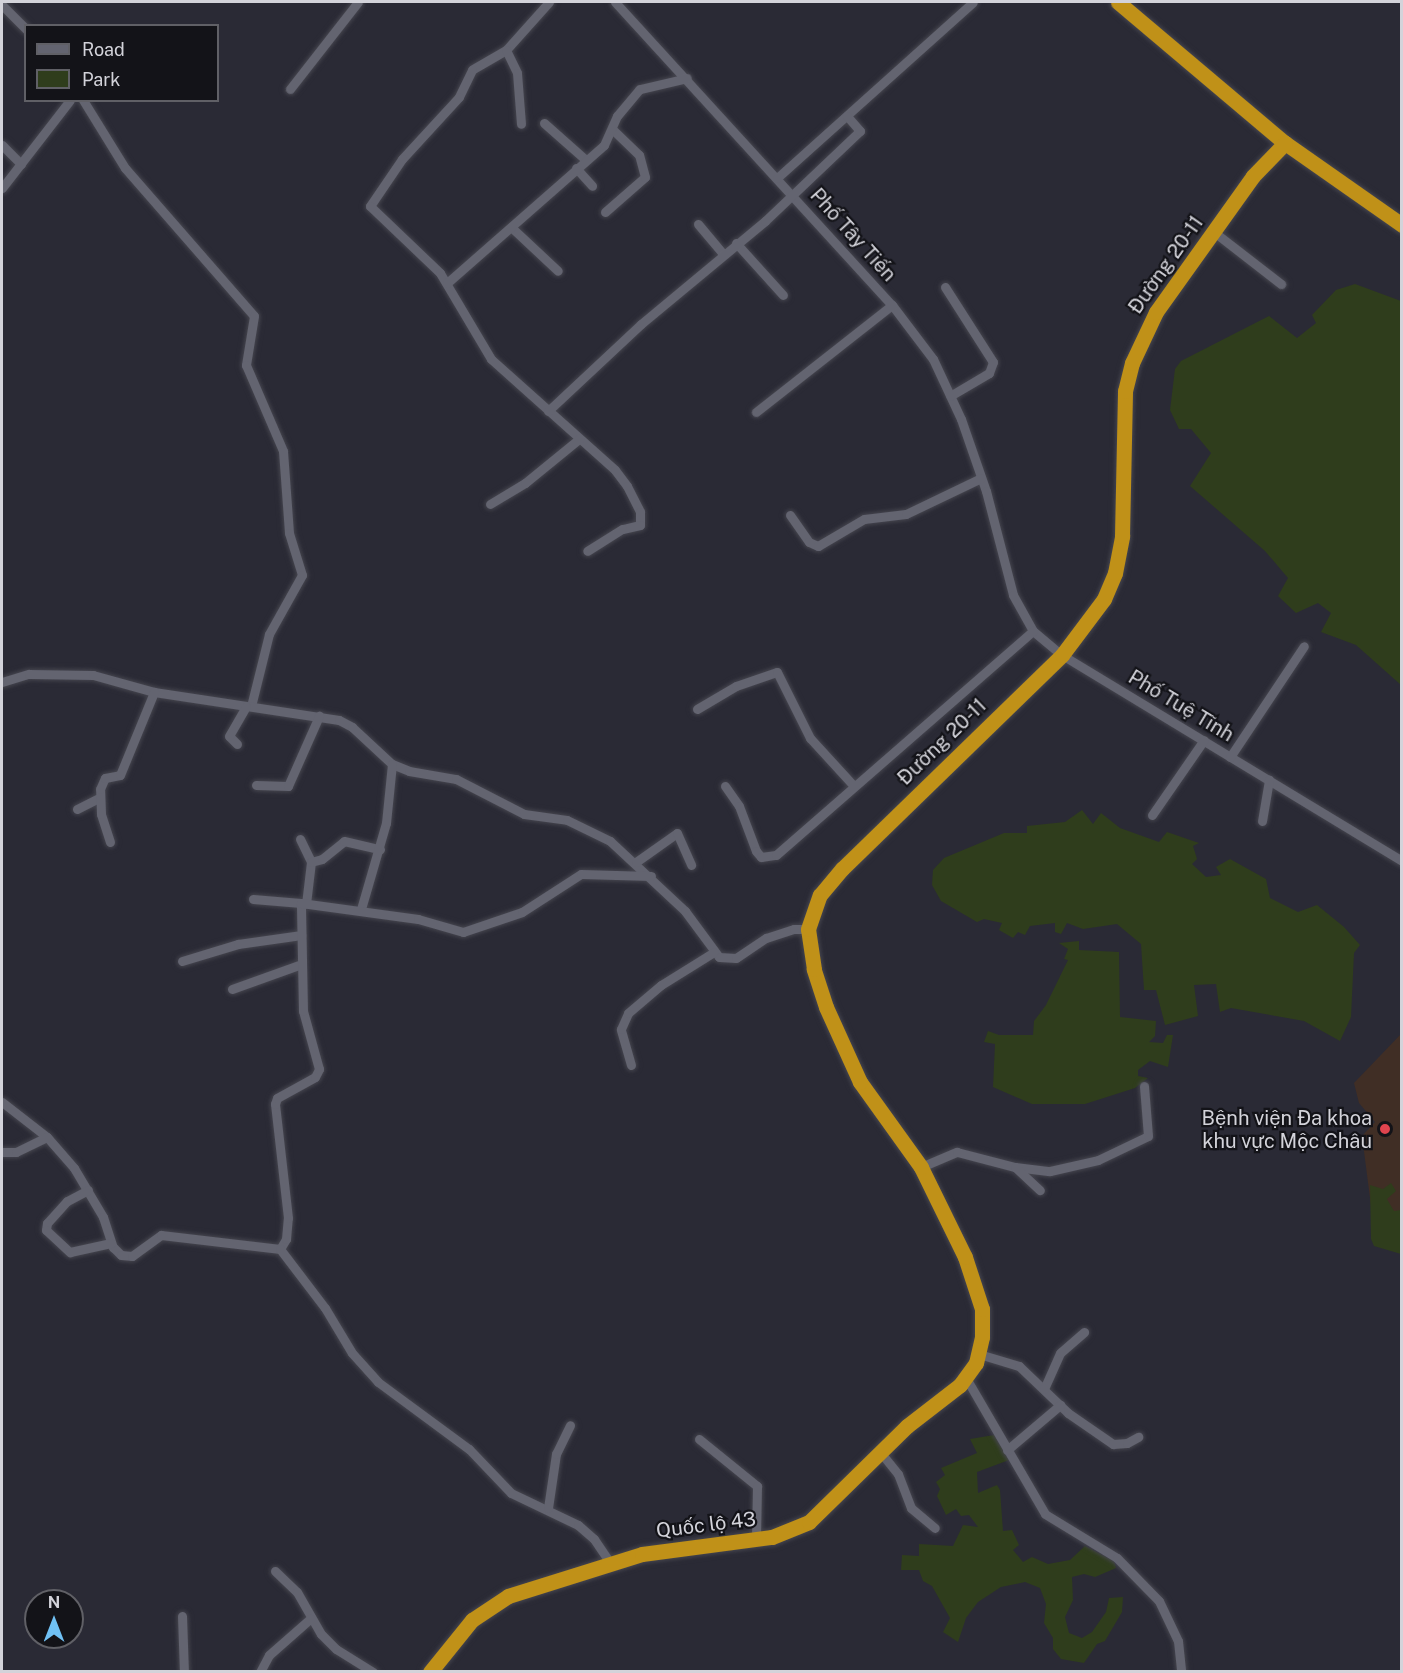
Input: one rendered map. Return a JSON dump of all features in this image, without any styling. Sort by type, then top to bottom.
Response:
[{"type":"highway","points":[[1118,2],[1285,144],[1401,225]]},
{"type":"highway","name":"Đường 20-11","points":[[966,1378],[979,1354],[982,1309],[974,1280],[921,1167],[860,1083],[823,998],[812,961],[808,929],[820,895],[843,868],[1062,655],[1104,599],[1115,573],[1122,536],[1125,391],[1132,363],[1156,312],[1215,232],[1252,176],[1285,144]]},
{"type":"highway","name":"Quốc lộ 43","points":[[430,1671],[472,1620],[494,1603],[610,1563],[692,1545],[784,1534],[809,1522],[881,1453],[966,1378]]},
{"type":"street","points":[[290,89],[358,2]]},
{"type":"street","points":[[549,2],[506,50],[472,70],[459,97],[402,159],[370,206],[447,283],[491,359],[627,486],[640,512],[641,523],[622,529],[587,551]]},
{"type":"street","name":"Phố Tây Tiến","points":[[615,2],[687,78],[892,305],[933,359],[951,396],[981,478],[1018,608],[1033,632],[1062,655]]},
{"type":"street","points":[[777,178],[973,2]]},
{"type":"street","points":[[2,5],[24,27]]},
{"type":"street","points":[[506,50],[517,73],[521,123]]},
{"type":"street","points":[[447,283],[604,145],[612,129],[640,89],[687,78]]},
{"type":"street","points":[[2,188],[68,102]]},
{"type":"street","points":[[84,102],[125,168],[254,316],[245,360],[283,451],[290,542],[302,575],[269,634],[248,706],[229,736],[237,744]]},
{"type":"street","points":[[548,411],[723,254],[793,195],[860,131],[847,116]]},
{"type":"street","points":[[544,123],[586,160]]},
{"type":"street","points":[[605,212],[645,177],[639,155],[612,129]]},
{"type":"street","points":[[2,145],[21,164]]},
{"type":"street","points":[[576,168],[592,186]]},
{"type":"street","points":[[698,225],[723,254]]},
{"type":"street","points":[[511,227],[558,271]]},
{"type":"street","points":[[1215,232],[1281,284]]},
{"type":"street","points":[[736,243],[783,295]]},
{"type":"street","points":[[945,287],[993,362],[989,373],[951,396]]},
{"type":"street","points":[[756,412],[892,305]]},
{"type":"street","points":[[490,504],[533,477],[579,439]]},
{"type":"street","points":[[790,515],[808,542],[819,546],[864,519],[915,511],[981,478]]},
{"type":"street","points":[[725,786],[739,806],[756,851],[769,857],[1033,632]]},
{"type":"street","points":[[1230,757],[1304,646]]},
{"type":"street","name":"Phố Tuệ Tĩnh","points":[[1062,655],[1401,861]]},
{"type":"street","points":[[697,709],[736,686],[777,672],[810,738],[854,786]]},
{"type":"street","points":[[2,682],[29,674],[100,676],[154,692],[319,716],[352,727],[392,764],[468,784],[524,814],[576,823],[610,841],[651,876],[685,911],[714,952],[727,960],[766,938],[794,929],[808,929]]},
{"type":"street","points":[[110,842],[99,798],[105,778],[120,775],[154,692]]},
{"type":"street","points":[[255,785],[288,786],[319,716]]},
{"type":"street","points":[[1152,815],[1204,740]]},
{"type":"street","points":[[361,909],[380,849],[392,764]]},
{"type":"street","points":[[1262,820],[1269,780]]},
{"type":"street","points":[[77,809],[99,798]]},
{"type":"street","points":[[636,862],[677,833],[691,865]]},
{"type":"street","points":[[280,1249],[286,1239],[288,1218],[275,1104],[280,1096],[315,1077],[319,1069],[304,1021],[301,935],[310,862],[300,840]]},
{"type":"street","points":[[310,862],[322,859],[344,841],[380,849]]},
{"type":"street","points":[[253,899],[361,909],[463,932],[522,912],[581,874],[651,876]]},
{"type":"street","points":[[182,962],[238,944],[301,935]]},
{"type":"street","points":[[631,1065],[621,1029],[628,1013],[661,984],[714,952]]},
{"type":"street","points":[[232,989],[302,964]]},
{"type":"street","points":[[921,1167],[962,1152],[1015,1167],[1050,1171],[1093,1161],[1148,1136],[1143,1086]]},
{"type":"street","points":[[2,1102],[46,1137],[88,1190],[106,1224],[116,1252],[127,1256],[161,1234],[280,1249],[326,1308],[352,1353],[378,1382],[469,1449],[511,1493],[548,1508],[578,1525],[594,1539],[610,1563]]},
{"type":"street","points":[[2,1152],[16,1152],[46,1137]]},
{"type":"street","points":[[1015,1167],[1040,1190]]},
{"type":"street","points":[[88,1190],[67,1201],[47,1223],[46,1230],[70,1252],[111,1243]]},
{"type":"street","points":[[1044,1389],[1060,1353],[1084,1332]]},
{"type":"street","points":[[979,1354],[1013,1362],[1060,1405],[1113,1444],[1127,1443],[1138,1437]]},
{"type":"street","points":[[966,1378],[1045,1514],[1129,1568],[1159,1601],[1172,1626],[1181,1671]]},
{"type":"street","points":[[1007,1450],[1060,1405]]},
{"type":"street","points":[[548,1508],[556,1454],[570,1425]]},
{"type":"street","points":[[699,1438],[758,1486],[756,1539]]},
{"type":"street","points":[[881,1453],[898,1474],[911,1508],[935,1528]]},
{"type":"street","points":[[275,1571],[297,1592],[310,1619],[336,1649],[373,1671]]},
{"type":"street","points":[[182,1616],[184,1671]]},
{"type":"street","points":[[260,1671],[269,1655],[310,1619]]},
{"type":"shaded area","name":"Bệnh viện Đa khoa khu vực Mộc Châu","points":[[1401,1034],[1401,1237],[1373,1221],[1362,1136],[1375,1122],[1359,1103],[1354,1083]]},
{"type":"green space","points":[[1355,284],[1401,301],[1401,685],[1356,645],[1321,632],[1331,613],[1318,603],[1296,613],[1278,596],[1288,578],[1265,551],[1190,486],[1211,453],[1191,429],[1179,429],[1170,410],[1175,369],[1181,361],[1269,316],[1297,338],[1316,323],[1312,315],[1336,290]]},
{"type":"green space","points":[[1082,810],[1093,824],[1101,813],[1120,828],[1159,842],[1167,832],[1199,843],[1193,846],[1197,859],[1192,864],[1206,877],[1221,875],[1216,867],[1230,859],[1266,879],[1270,898],[1298,912],[1317,905],[1344,927],[1360,945],[1354,953],[1351,1017],[1340,1041],[1304,1021],[1231,1008],[1220,1012],[1216,984],[1194,985],[1198,1016],[1165,1025],[1156,990],[1144,990],[1141,944],[1117,924],[1083,929],[1067,923],[1061,934],[1055,932],[1055,923],[1030,926],[1025,935],[1018,932],[1013,938],[999,930],[1002,923],[984,919],[977,922],[941,901],[932,885],[933,870],[944,858],[1004,833],[1027,833],[1027,826],[1065,822]]},
{"type":"green space","points":[[1079,941],[1079,950],[1119,952],[1120,1017],[1156,1021],[1155,1036],[1149,1042],[1163,1043],[1167,1035],[1173,1035],[1168,1067],[1150,1061],[1138,1070],[1138,1076],[1148,1078],[1135,1088],[1085,1104],[1032,1104],[993,1087],[995,1044],[984,1042],[988,1031],[999,1035],[1033,1035],[1034,1021],[1046,1005],[1068,960],[1064,959],[1068,949],[1059,943]]},
{"type":"green space","points":[[1391,1183],[1396,1191],[1387,1199],[1394,1211],[1401,1210],[1401,1254],[1374,1246],[1371,1239],[1370,1185],[1383,1189]]},
{"type":"green space","points":[[994,1435],[1009,1460],[977,1472],[978,1493],[997,1485],[1000,1490],[1003,1531],[1012,1530],[1019,1545],[1013,1550],[1023,1562],[1032,1557],[1048,1564],[1070,1560],[1085,1546],[1114,1561],[1116,1568],[1095,1577],[1084,1574],[1072,1577],[1073,1600],[1065,1617],[1069,1633],[1082,1638],[1092,1632],[1106,1612],[1109,1598],[1123,1597],[1122,1612],[1105,1641],[1097,1644],[1084,1663],[1061,1659],[1053,1649],[1053,1638],[1044,1623],[1046,1604],[1040,1588],[1025,1582],[1001,1587],[978,1602],[966,1618],[958,1642],[943,1632],[950,1618],[932,1586],[923,1581],[919,1570],[901,1570],[902,1555],[919,1556],[919,1544],[953,1546],[963,1525],[978,1527],[969,1515],[961,1516],[956,1509],[946,1515],[937,1496],[940,1489],[936,1482],[945,1475],[941,1468],[977,1453],[970,1439]]},
{"type":"place","name":"Bệnh viện Đa khoa khu vực Mộc Châu","points":[[1385,1129]]}]
